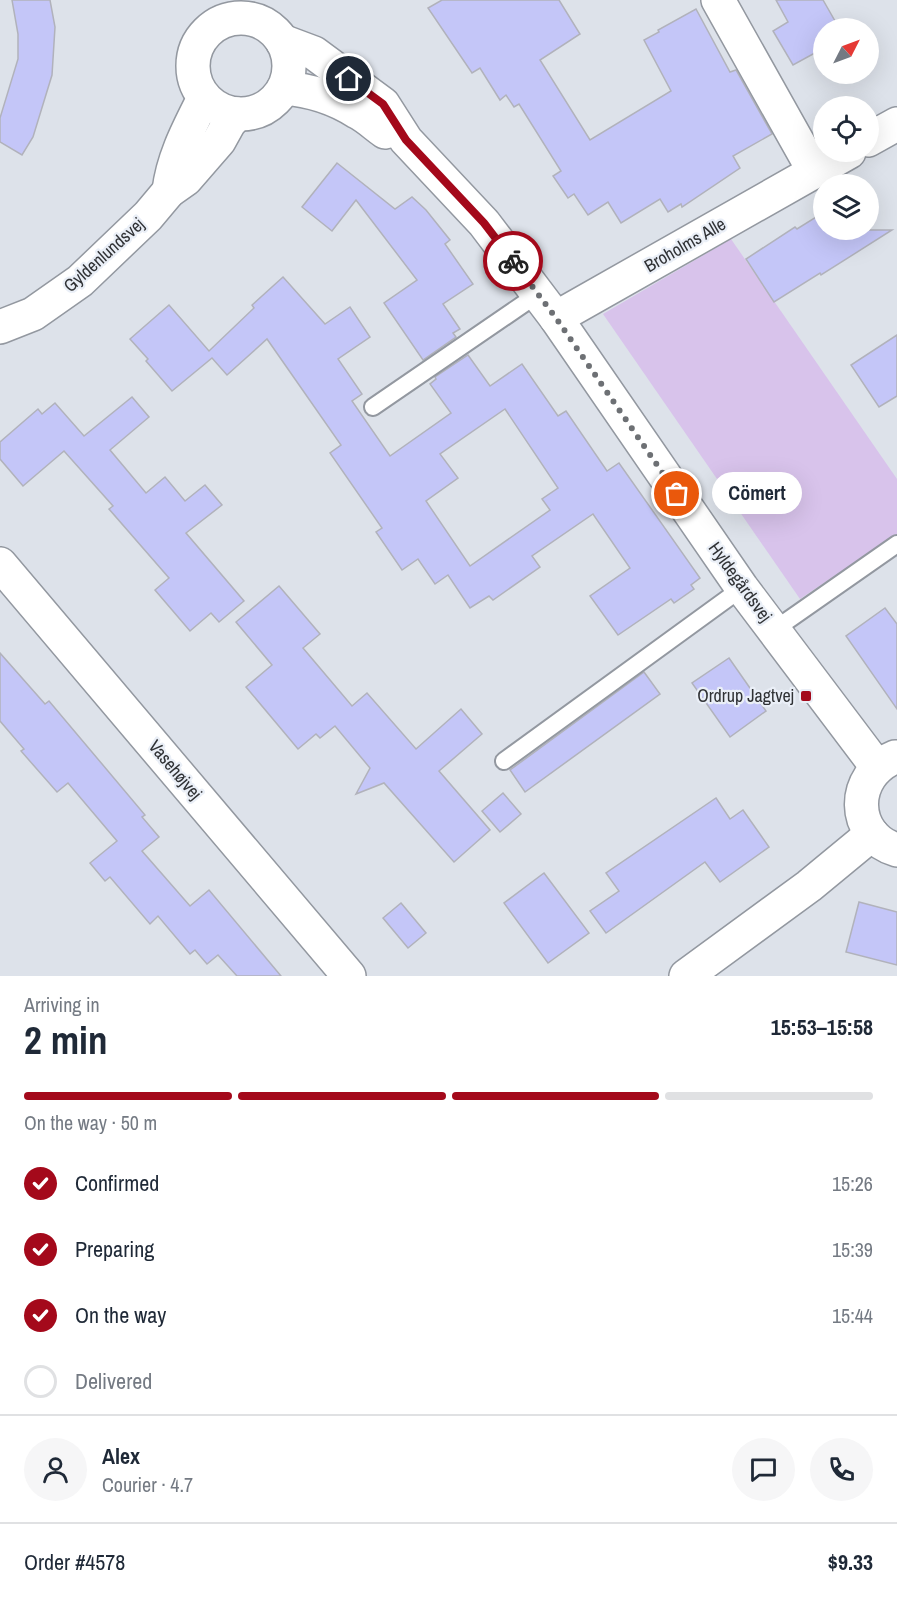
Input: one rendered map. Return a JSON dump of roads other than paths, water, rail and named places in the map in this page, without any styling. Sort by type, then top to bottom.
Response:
[{"type":"street","points":[[718,0],[814,171]]},
{"type":"street","points":[[242,9],[264,24],[282,41],[289,62],[284,88],[275,100],[264,108],[246,114],[237,114],[219,109],[204,98],[194,79],[193,57],[211,13],[230,19],[242,9]]},
{"type":"street","name":"Hyldegårdsvej","points":[[282,41],[314,53],[383,104],[406,140],[484,223],[547,306],[742,588],[774,630],[887,762]]},
{"type":"street","name":"Hyldegårdsvej","points":[[284,88],[337,101],[358,112],[384,131],[406,140]]},
{"type":"street","name":"Gyldenlundsvej","points":[[169,191],[171,170],[204,98]]},
{"type":"street","name":"Gyldenlundsvej","points":[[0,327],[33,314],[80,281],[148,216],[169,191],[186,179],[219,141],[237,114]]},
{"type":"street","points":[[879,134],[897,124]]},
{"type":"street","name":"Broholms Alle","points":[[547,306],[831,162]]},
{"type":"street","name":"Vasehøjvej","points":[[0,564],[349,976]]},
{"type":"street","points":[[686,976],[808,886],[885,842],[863,818],[861,800],[866,782],[887,762]]},
{"type":"lane","points":[[373,407],[547,306]]},
{"type":"lane","points":[[774,630],[897,544]]},
{"type":"lane","points":[[504,761],[742,588]]},
{"type":"place","name":"Cömert","points":[[677,494]]},
{"type":"place","name":"Ordrup Jagtvej","points":[[806,696]]}]
